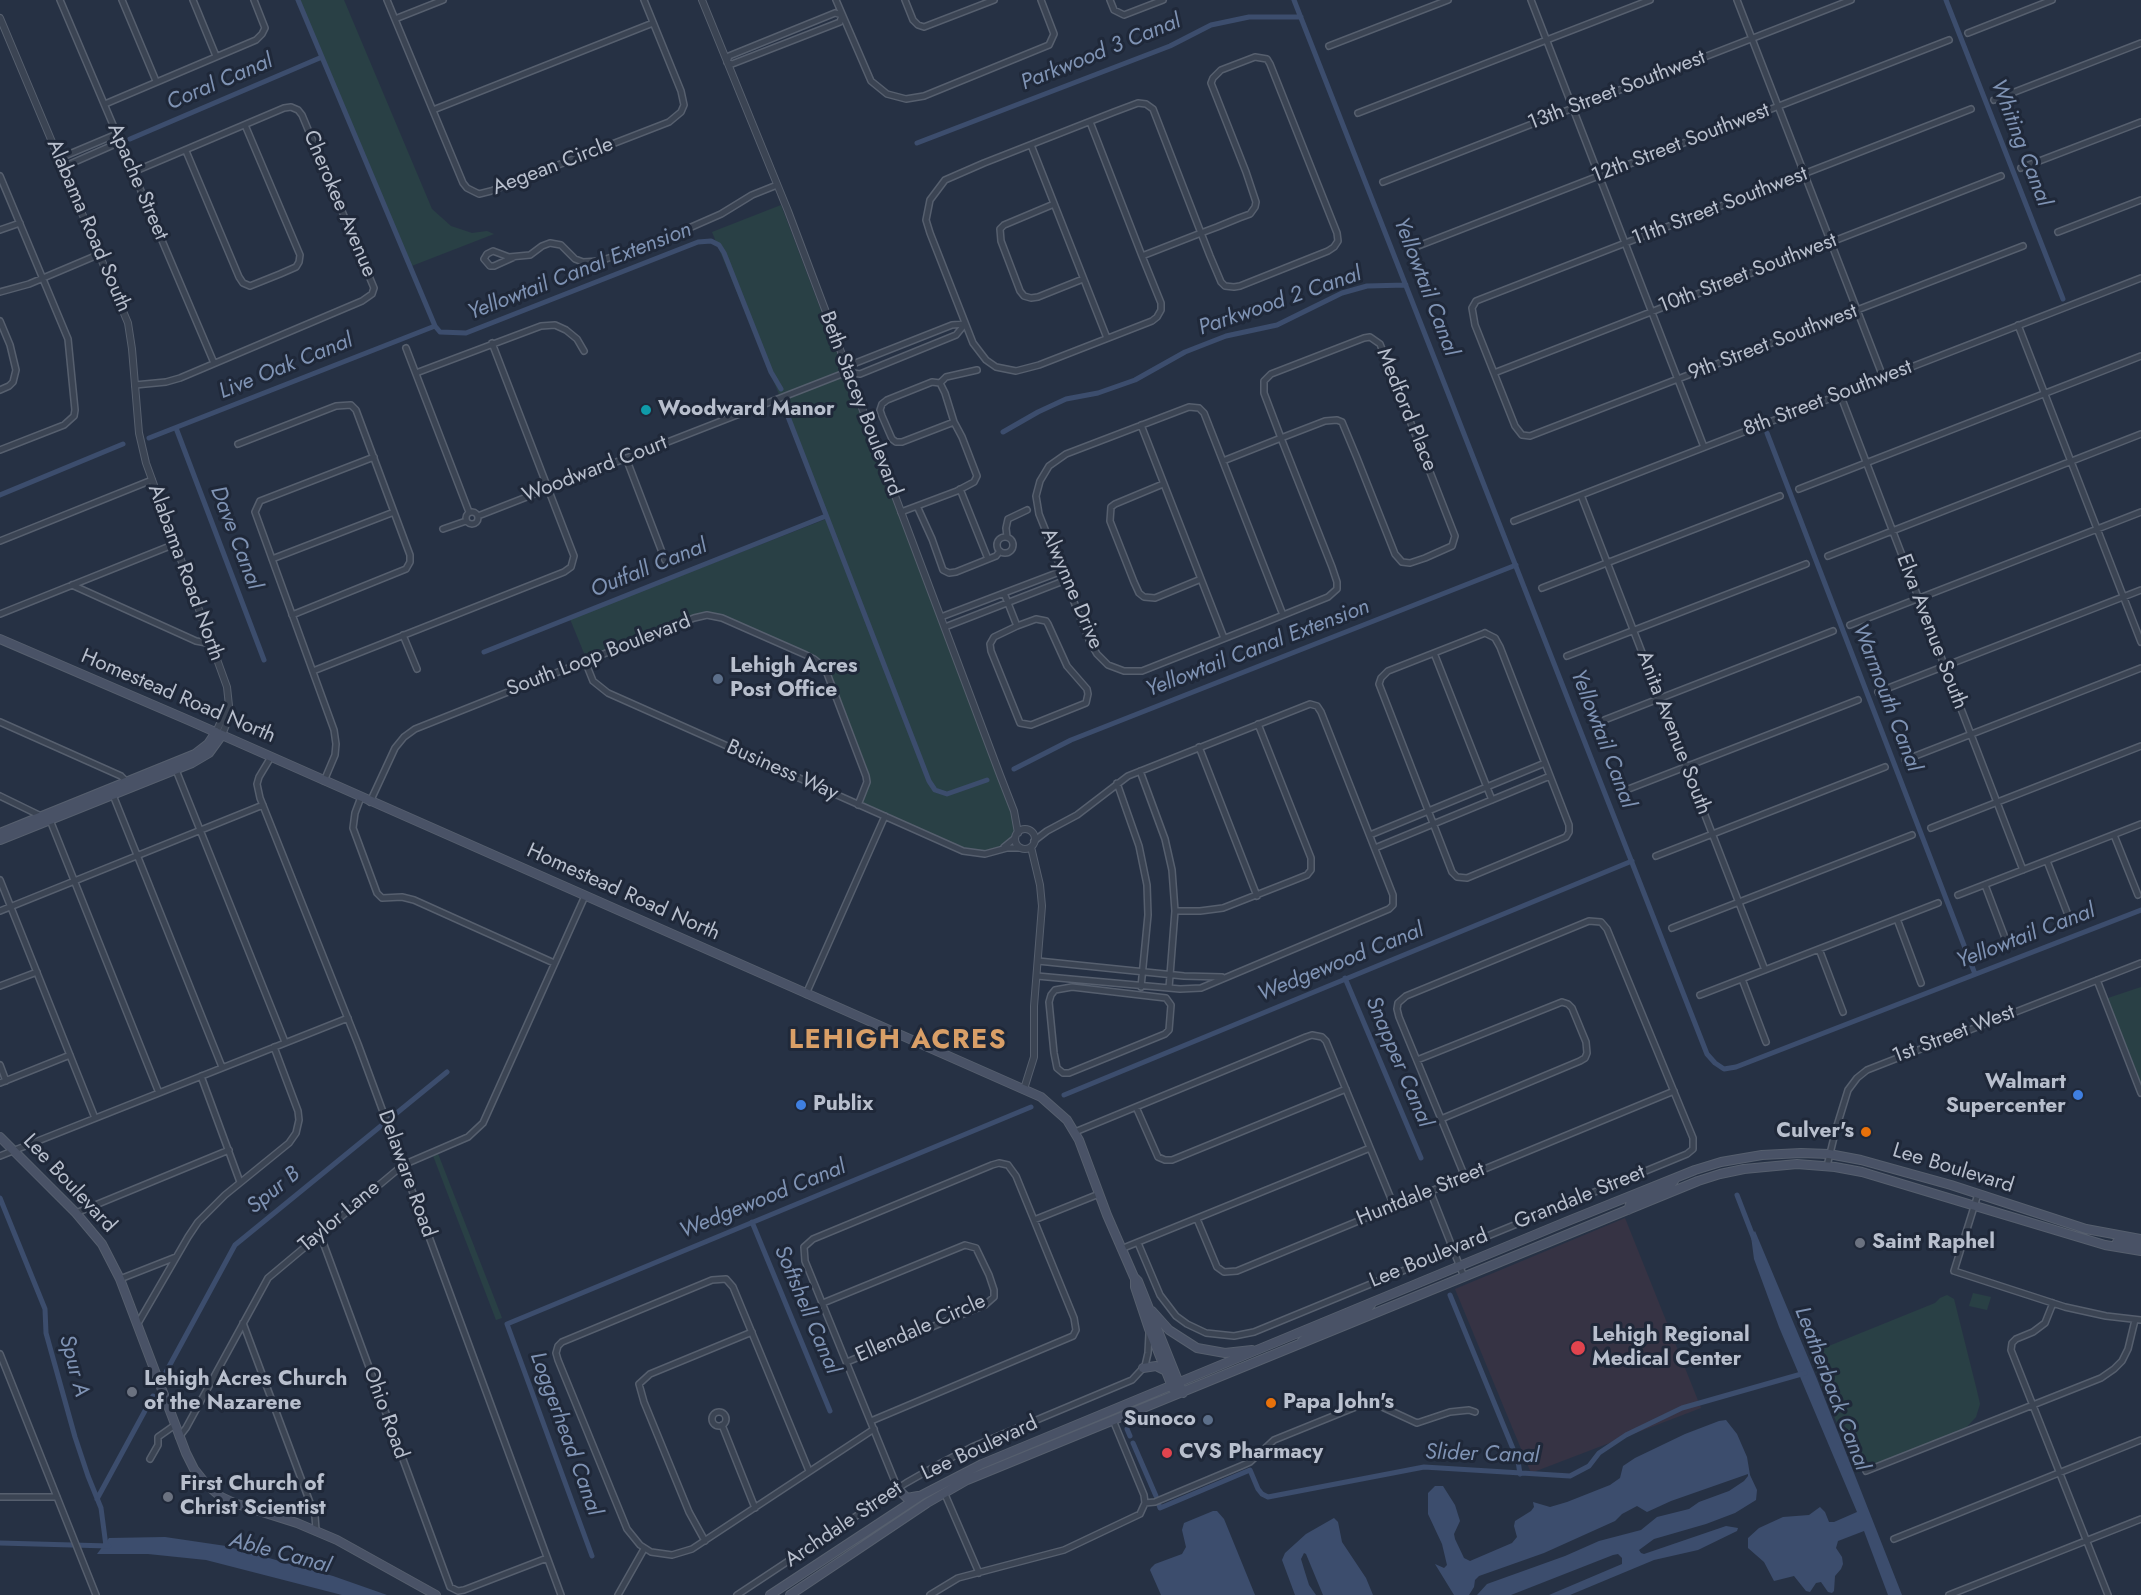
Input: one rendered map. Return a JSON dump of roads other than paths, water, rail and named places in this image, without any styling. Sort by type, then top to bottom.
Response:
[{"type":"main road","name":"Homestead Road North","points":[[0,639],[219,733],[370,802],[1041,1097],[1067,1120],[1075,1132],[1121,1250],[1138,1281],[1179,1394]]},
{"type":"main road","points":[[0,840],[176,770],[209,753],[215,747],[219,733]]},
{"type":"main road","points":[[0,833],[195,754],[219,733]]},
{"type":"main road","name":"Lee Boulevard","points":[[0,1137],[76,1213],[102,1244],[120,1278],[179,1437],[194,1469],[206,1484],[234,1503],[316,1530],[359,1551],[436,1595]]},
{"type":"main road","name":"Lee Boulevard","points":[[790,1595],[942,1488],[982,1464],[1710,1165],[1746,1157],[1776,1154],[1829,1154],[1892,1168],[2086,1229],[2141,1239]]},
{"type":"main road","name":"Lee Boulevard","points":[[770,1595],[925,1494],[967,1480],[1698,1181],[1743,1169],[1780,1164],[1827,1166],[1881,1177],[2105,1245],[2141,1251]]},
{"type":"main road","points":[[1628,1210],[1631,1202],[1669,1187],[1677,1177]]},
{"type":"main road","points":[[2074,1236],[2141,1245]]},
{"type":"main road","name":"Homestead Road North","points":[[1135,1278],[1133,1282],[1149,1329],[1166,1371],[1175,1384]]},
{"type":"main road","points":[[1144,1297],[1157,1318],[1169,1330],[1197,1348],[1233,1352],[1276,1342]]},
{"type":"main road","points":[[1301,1344],[1310,1335],[1366,1311],[1373,1302]]},
{"type":"main road","points":[[1143,1368],[1156,1366],[1166,1371]]},
{"type":"main road","points":[[1032,1452],[1036,1447],[1055,1438],[1063,1430]]},
{"type":"main road","points":[[898,1489],[909,1498],[925,1494]]},
{"type":"main road","points":[[898,1489],[901,1503],[899,1511]]},
{"type":"main road","points":[[844,1559],[844,1554],[874,1532],[879,1524]]},
{"type":"street","name":"Apache Street","points":[[60,0],[214,363]]},
{"type":"street","points":[[122,0],[156,81]]},
{"type":"street","points":[[193,0],[216,56]]},
{"type":"street","points":[[105,104],[256,39],[262,34],[264,22],[254,0]]},
{"type":"street","name":"Aegean Circle","points":[[387,0],[463,183],[467,188],[479,194],[676,117],[684,105],[681,91],[644,0]]},
{"type":"street","points":[[395,19],[443,0]]},
{"type":"street","name":"Beth Stacey Boulevard","points":[[702,0],[777,185],[1014,811],[1025,830]]},
{"type":"street","points":[[836,0],[871,81],[887,94],[912,99],[1047,46],[1053,40],[1054,34],[1041,0]]},
{"type":"street","points":[[905,0],[913,20],[924,27],[994,0]]},
{"type":"street","points":[[973,0],[976,7]]},
{"type":"street","points":[[1110,0],[1114,10],[1118,13],[1130,13],[1163,0]]},
{"type":"street","points":[[1329,46],[1448,0]]},
{"type":"street","points":[[1531,0],[1704,447]]},
{"type":"street","points":[[1358,113],[1650,0]]},
{"type":"street","points":[[1737,0],[1883,377]]},
{"type":"street","name":"13th Street Southwest","points":[[1383,182],[1851,0]]},
{"type":"street","points":[[1968,33],[2052,0]]},
{"type":"street","points":[[836,13],[842,15],[840,22],[732,64],[727,62],[729,56],[762,42],[836,13]]},
{"type":"street","name":"Alabama Road South","points":[[0,18],[2,29],[60,158],[128,323],[141,443]]},
{"type":"street","points":[[433,110],[654,24]]},
{"type":"street","name":"12th Street Southwest","points":[[1413,248],[1949,40]]},
{"type":"street","points":[[1995,100],[2141,44]]},
{"type":"street","points":[[1090,122],[1142,256],[1161,303],[1161,310],[1152,321],[1039,365],[1009,371],[991,364],[973,343],[926,220],[928,205],[937,188],[952,176],[1138,103],[1146,104],[1153,109],[1201,233],[1221,282],[1225,286],[1240,286],[1328,251],[1338,240],[1325,201],[1270,64],[1267,59],[1255,57],[1221,70],[1211,83],[1249,182],[1256,202],[1255,207],[1250,214],[1201,233],[1142,256]]},
{"type":"street","name":"Cherokee Avenue","points":[[133,172],[284,108],[291,107],[298,110],[374,288],[372,294],[362,301],[173,380],[135,385]]},
{"type":"street","name":"11th Street Southwest","points":[[1494,373],[1475,325],[1472,308],[1481,299],[1971,109]]},
{"type":"street","points":[[2021,168],[2141,122]]},
{"type":"street","points":[[186,151],[238,277],[243,283],[250,286],[296,267],[300,255],[244,125]]},
{"type":"street","points":[[60,158],[117,134]]},
{"type":"street","points":[[63,167],[120,142]]},
{"type":"street","points":[[1031,145],[1107,338]]},
{"type":"street","points":[[0,176],[68,339],[75,410],[74,416],[64,425],[0,450]]},
{"type":"street","name":"10th Street Southwest","points":[[1494,373],[2001,176]]},
{"type":"street","points":[[514,257],[494,251],[487,254],[484,259],[489,266],[494,266],[514,257],[530,255],[550,243],[561,245],[575,259],[583,262],[591,263],[614,258],[721,214],[752,195],[777,185]]},
{"type":"street","points":[[2058,232],[2141,200]]},
{"type":"street","points":[[1054,204],[1004,225],[1000,229],[1001,241],[1020,291],[1024,296],[1038,297],[1083,279]]},
{"type":"street","points":[[0,230],[20,223]]},
{"type":"street","name":"9th Street Southwest","points":[[1494,373],[1515,426],[1522,435],[1530,436],[2023,246]]},
{"type":"street","points":[[0,292],[18,288],[100,254]]},
{"type":"street","name":"8th Street Southwest","points":[[1514,521],[2141,278]]},
{"type":"street","points":[[0,321],[10,345],[16,370],[13,382],[0,390]]},
{"type":"street","points":[[965,324],[956,336],[860,374],[847,372],[853,364],[952,325],[965,324]]},
{"type":"street","points":[[416,373],[531,328],[555,325],[572,334],[584,351]]},
{"type":"street","points":[[2018,325],[2141,642]]},
{"type":"street","name":"Medford Place","points":[[1364,338],[1376,339],[1380,344],[1455,536],[1452,546],[1410,563],[1402,562],[1395,554],[1342,422],[1325,421],[1281,438],[1264,393],[1264,381],[1271,374],[1364,338]]},
{"type":"street","points":[[313,670],[568,570],[573,563],[574,556],[492,343]]},
{"type":"street","points":[[406,348],[469,512]]},
{"type":"street","points":[[1798,489],[2141,356]]},
{"type":"street","points":[[940,383],[946,377],[977,370]]},
{"type":"street","name":"Woodward Court","points":[[478,516],[847,372]]},
{"type":"street","points":[[940,383],[932,382],[887,400],[882,404],[880,410],[882,416],[892,439],[896,442],[902,442],[954,422]]},
{"type":"street","points":[[901,512],[960,489],[974,482],[977,476],[940,383]]},
{"type":"street","name":"Elva Avenue South","points":[[1840,394],[2023,870]]},
{"type":"street","points":[[238,444],[336,406],[351,405],[356,410],[410,555],[410,562],[406,569],[292,615]]},
{"type":"street","name":"Alwynne Drive","points":[[1223,461],[1204,413],[1198,408],[1189,407],[1066,454],[1054,460],[1044,472],[1037,489],[1037,505],[1093,649],[1102,660],[1116,669],[1142,671],[1328,597],[1337,589],[1332,567],[1281,438]]},
{"type":"street","points":[[1141,425],[1224,638]]},
{"type":"street","points":[[1828,556],[2141,434]]},
{"type":"street","points":[[1281,438],[1223,461],[1283,615]]},
{"type":"street","name":"Alabama Road North","points":[[141,443],[152,480],[227,687],[229,703],[219,733]]},
{"type":"street","points":[[324,781],[335,755],[336,737],[255,512],[259,502],[374,457]]},
{"type":"street","points":[[626,458],[665,560]]},
{"type":"street","points":[[0,541],[152,480]]},
{"type":"street","points":[[1163,484],[1111,507],[1110,521],[1134,582],[1139,593],[1144,597],[1155,598],[1201,579]]},
{"type":"street","points":[[960,489],[988,559]]},
{"type":"street","name":"Anita Avenue South","points":[[1581,495],[1765,970]]},
{"type":"street","points":[[1542,588],[1780,496]]},
{"type":"street","points":[[917,506],[943,570],[949,573],[956,572],[988,559],[1000,551]]},
{"type":"street","points":[[1000,551],[1005,553],[1012,548],[1012,543],[1007,537],[1008,519],[1027,510]]},
{"type":"street","points":[[272,559],[394,512]]},
{"type":"street","points":[[443,529],[466,521],[471,524],[475,523],[478,516],[469,512]]},
{"type":"street","points":[[466,521],[466,515],[469,512]]},
{"type":"street","points":[[1850,625],[2141,512]]},
{"type":"street","points":[[1000,551],[998,542],[1002,537],[1007,537]]},
{"type":"street","points":[[0,614],[175,544]]},
{"type":"street","points":[[1567,656],[1806,564]]},
{"type":"street","points":[[941,617],[1062,570]]},
{"type":"street","points":[[945,627],[1065,580]]},
{"type":"street","points":[[72,585],[196,641],[212,644]]},
{"type":"street","points":[[1878,692],[2141,590]]},
{"type":"street","points":[[1004,593],[1017,626]]},
{"type":"street","name":"South Loop Boulevard","points":[[370,802],[400,741],[424,724],[694,618],[707,615],[722,618],[814,659],[828,674],[865,769],[867,782],[858,805]]},
{"type":"street","points":[[1036,619],[1046,621],[1067,666],[1087,689],[1086,703],[1031,725],[1020,723],[990,644],[994,637],[1017,626],[1036,619]]},
{"type":"street","points":[[1594,724],[1833,631]]},
{"type":"street","points":[[1480,634],[1490,634],[1495,638],[1569,825],[1566,837],[1467,878],[1457,878],[1452,872],[1379,684],[1380,678],[1388,671],[1434,653],[1480,634]]},
{"type":"street","points":[[403,635],[417,669]]},
{"type":"street","points":[[1434,653],[1492,800]]},
{"type":"street","name":"Business Way","points":[[585,661],[593,681],[608,693],[858,805],[970,853],[985,854],[1007,848],[1021,848]]},
{"type":"street","points":[[1905,760],[2141,668]]},
{"type":"street","points":[[1626,790],[1858,700]]},
{"type":"street","points":[[1033,863],[1021,848],[1077,815],[1117,783],[1140,771],[1310,704],[1317,706],[1321,712],[1393,895],[1389,909],[1201,988],[1169,988],[1036,976]]},
{"type":"street","points":[[0,722],[121,776],[128,782]]},
{"type":"street","points":[[1175,910],[1200,911],[1223,908],[1307,875],[1311,870],[1312,863],[1258,724]]},
{"type":"street","points":[[1931,828],[2141,746]]},
{"type":"street","points":[[1199,747],[1257,896]]},
{"type":"street","name":"Delaware Road","points":[[271,757],[263,766],[257,784],[263,806],[348,1018],[561,1595]]},
{"type":"street","points":[[1370,835],[1545,763]]},
{"type":"street","points":[[1656,856],[1885,767]]},
{"type":"street","points":[[176,770],[285,1042]]},
{"type":"street","points":[[1140,771],[1167,847],[1172,870],[1175,910],[1169,988]]},
{"type":"street","points":[[1375,848],[1550,776]]},
{"type":"street","points":[[1117,783],[1136,835],[1147,885],[1148,915],[1141,995]]},
{"type":"street","points":[[113,795],[222,1067]]},
{"type":"street","points":[[0,796],[41,816]]},
{"type":"street","points":[[361,798],[355,813],[353,828],[377,893],[382,898],[402,897],[414,900],[554,963]]},
{"type":"street","points":[[0,911],[263,806]]},
{"type":"street","name":"Beth Stacey Boulevard","points":[[1014,811],[1016,843],[1021,848]]},
{"type":"street","points":[[806,994],[885,816]]},
{"type":"street","points":[[50,820],[159,1093]]},
{"type":"street","points":[[1958,895],[2141,824]]},
{"type":"street","points":[[995,852],[1009,844],[1016,835],[1025,830],[1032,840],[1033,863],[1040,885],[1042,906],[1034,1006],[1034,1057],[1024,1089]]},
{"type":"street","points":[[1672,928],[1912,835]]},
{"type":"street","points":[[2114,835],[2138,895]]},
{"type":"street","points":[[2047,861],[2070,920]]},
{"type":"street","points":[[0,880],[95,1118]]},
{"type":"street","points":[[1985,885],[2007,943]]},
{"type":"street","name":"Taylor Lane","points":[[179,1437],[268,1278],[403,1165],[468,1137],[483,1123],[585,896]]},
{"type":"street","points":[[1700,995],[1938,903]]},
{"type":"street","points":[[1897,919],[1921,983]]},
{"type":"street","points":[[1465,1177],[1399,1017],[1398,1003],[1406,996],[1589,921],[1601,922],[1607,929],[1674,1091]]},
{"type":"street","points":[[1819,949],[1843,1012]]},
{"type":"street","points":[[1038,961],[1170,975],[1224,977]]},
{"type":"street","name":"1st Street West","points":[[1827,1166],[1848,1090],[1867,1070],[2141,963]]},
{"type":"street","points":[[0,986],[37,972]]},
{"type":"street","points":[[1072,978],[1072,987]]},
{"type":"street","points":[[1742,979],[1766,1042]]},
{"type":"street","points":[[2097,980],[2141,1093]]},
{"type":"street","points":[[1072,987],[1159,996],[1169,1000],[1171,1005],[1169,1031],[1064,1074],[1057,1066],[1049,1002],[1055,990],[1072,987]]},
{"type":"street","points":[[1417,1060],[1562,1002],[1572,1008],[1586,1042],[1587,1053],[1580,1061],[1441,1119]]},
{"type":"street","points":[[0,1156],[348,1018]]},
{"type":"street","points":[[1075,1132],[1306,1037],[1312,1035],[1322,1037],[1326,1041],[1394,1206]]},
{"type":"street","points":[[137,1325],[198,1222],[240,1182],[289,1143],[296,1133],[299,1120],[296,1104],[274,1047]]},
{"type":"street","points":[[0,1065],[3,1082],[70,1055]]},
{"type":"street","points":[[201,1076],[240,1182]]},
{"type":"street","points":[[1136,1107],[1158,1157],[1172,1160],[1346,1089]]},
{"type":"street","name":"Grandale Street","points":[[1138,1243],[1160,1295],[1176,1316],[1199,1330],[1225,1336],[1254,1332],[1676,1159],[1693,1149],[1693,1138],[1674,1091]]},
{"type":"street","name":"Huntdale Street","points":[[1197,1219],[1217,1267],[1224,1272],[1232,1272],[1674,1091]]},
{"type":"street","points":[[1121,1250],[1370,1148]]},
{"type":"street","points":[[76,1213],[229,1150]]},
{"type":"street","points":[[871,1421],[1073,1336],[1076,1323],[1016,1176],[1008,1165],[999,1163],[992,1165],[813,1239],[804,1247],[805,1261],[898,1489]]},
{"type":"street","points":[[1430,1191],[1464,1277]]},
{"type":"street","points":[[1034,1220],[1099,1194]]},
{"type":"street","points":[[1866,1471],[2095,1381],[2114,1369],[2122,1361],[2128,1349],[2138,1320],[2106,1316],[2053,1304],[1954,1271],[1978,1194]]},
{"type":"street","name":"Ohio Road","points":[[320,1234],[448,1584],[454,1590],[464,1590],[547,1558]]},
{"type":"street","name":"Ellendale Circle","points":[[823,1303],[965,1245],[976,1248],[989,1275],[994,1297],[985,1305],[847,1362]]},
{"type":"street","points":[[120,1278],[176,1257]]},
{"type":"street","points":[[809,1472],[733,1287],[726,1279],[712,1280],[562,1342],[558,1346],[556,1353],[558,1360],[631,1535],[644,1549],[665,1555],[692,1550],[874,1429]]},
{"type":"street","points":[[2053,1304],[2045,1323],[2033,1332],[2016,1339],[2012,1343],[2011,1350],[2108,1595]]},
{"type":"street","points":[[243,1323],[313,1509],[316,1530]]},
{"type":"street","points":[[1143,1368],[1148,1353],[1149,1329]]},
{"type":"street","points":[[705,1541],[684,1501],[639,1384],[650,1374],[752,1332]]},
{"type":"street","points":[[0,1354],[96,1595]]},
{"type":"street","name":"Archdale Street","points":[[737,1595],[898,1489],[953,1456],[1127,1383],[1143,1368]]},
{"type":"street","points":[[1145,1503],[1155,1502],[1250,1462],[1274,1440],[1363,1404],[1371,1403],[1417,1423],[1450,1412],[1469,1410],[1475,1412]]},
{"type":"street","points":[[930,1595],[958,1578],[1064,1550],[1133,1519],[1143,1510],[1145,1503],[1142,1489],[1113,1420]]},
{"type":"street","points":[[150,1459],[158,1445],[158,1437],[175,1425]]},
{"type":"street","points":[[722,1425],[755,1508]]},
{"type":"street","points":[[1894,1539],[2141,1440]]},
{"type":"street","points":[[942,1488],[979,1573]]},
{"type":"street","points":[[0,1497],[57,1497]]},
{"type":"street","points":[[1949,1595],[2141,1519]]},
{"type":"street","points":[[618,1595],[644,1549]]},
{"type":"water","points":[[1755,1231],[1817,1379],[1902,1595],[1888,1595],[1864,1531],[1838,1541],[1836,1548],[1842,1557],[1843,1564],[1835,1576],[1832,1593],[1828,1592],[1821,1582],[1816,1583],[1810,1592],[1806,1591],[1794,1576],[1774,1581],[1764,1562],[1748,1548],[1748,1538],[1759,1528],[1783,1517],[1809,1515],[1820,1507],[1829,1522],[1834,1522],[1857,1512],[1779,1327],[1754,1259],[1751,1236]]},
{"type":"water","points":[[1726,1420],[1737,1434],[1747,1457],[1750,1475],[1757,1490],[1756,1500],[1735,1513],[1654,1539],[1639,1550],[1644,1554],[1726,1526],[1738,1528],[1737,1531],[1698,1550],[1654,1560],[1570,1595],[1549,1595],[1622,1564],[1622,1558],[1618,1554],[1613,1555],[1511,1595],[1477,1595],[1487,1584],[1565,1556],[1599,1541],[1641,1530],[1657,1517],[1689,1509],[1699,1502],[1729,1491],[1744,1481],[1748,1474],[1671,1501],[1647,1512],[1637,1506],[1622,1514],[1615,1521],[1544,1553],[1479,1576],[1469,1595],[1454,1595],[1435,1564],[1444,1568],[1447,1565],[1442,1544],[1428,1514],[1428,1493],[1435,1486],[1443,1486],[1455,1505],[1460,1521],[1454,1534],[1455,1539],[1464,1558],[1470,1561],[1512,1543],[1517,1537],[1515,1521],[1531,1511],[1534,1507],[1533,1502],[1550,1507],[1610,1485],[1620,1478],[1623,1466],[1635,1458],[1685,1434]]},
{"type":"water","points":[[1217,1511],[1224,1519],[1255,1595],[1161,1595],[1151,1568],[1155,1564],[1182,1554],[1186,1547],[1182,1530],[1184,1523]]},
{"type":"water","points":[[1334,1518],[1338,1522],[1342,1542],[1366,1578],[1373,1595],[1323,1595],[1304,1553],[1301,1559],[1309,1585],[1316,1595],[1295,1595],[1282,1560],[1285,1553],[1306,1534]]},
{"type":"water","points":[[165,1537],[226,1546],[333,1576],[387,1595],[342,1595],[206,1560],[148,1554],[97,1554],[109,1538]]},
{"type":"waterway","name":"Yellowtail Canal Extension","points":[[298,0],[435,326],[440,332],[466,333],[698,242],[711,241],[719,245],[724,253],[771,372],[781,389]]},
{"type":"waterway","name":"Yellowtail Canal","points":[[1294,0],[1707,1054],[1715,1063],[1724,1069],[1736,1067],[2141,910]]},
{"type":"waterway","name":"Whiting Canal","points":[[1946,0],[2063,299]]},
{"type":"waterway","name":"Parkwood 3 Canal","points":[[917,143],[1170,46],[1211,25],[1249,17],[1301,17]]},
{"type":"waterway","name":"Coral Canal","points":[[130,139],[322,57]]},
{"type":"waterway","name":"Parkwood 2 Canal","points":[[1003,432],[1066,399],[1098,393],[1135,380],[1185,352],[1226,336],[1277,325],[1342,293],[1367,286],[1406,285]]},
{"type":"waterway","name":"Live Oak Canal","points":[[149,438],[435,326]]},
{"type":"waterway","name":"Yellowtail Canal Extension","points":[[788,406],[787,414],[929,781],[935,790],[947,794],[987,780]]},
{"type":"waterway","name":"Dave Canal","points":[[176,428],[264,660]]},
{"type":"waterway","name":"Warmouth Canal","points":[[1767,433],[1975,974]]},
{"type":"waterway","name":"Live Oak Canal","points":[[0,495],[123,444]]},
{"type":"waterway","name":"Outfall Canal","points":[[484,652],[826,516]]},
{"type":"waterway","name":"Yellowtail Canal Extension","points":[[1014,769],[1071,740],[1516,565]]},
{"type":"waterway","name":"Wedgewood Canal","points":[[1064,1095],[1632,861]]},
{"type":"waterway","name":"Snapper Canal","points":[[1345,978],[1421,1158]]},
{"type":"waterway","name":"Spur B","points":[[166,1372],[235,1245],[447,1072]]},
{"type":"waterway","name":"Wedgewood Canal","points":[[592,1556],[507,1324],[1031,1107]]},
{"type":"waterway","name":"Leatherback Canal","points":[[1737,1195],[1754,1239]]},
{"type":"waterway","name":"Spur A","points":[[0,1198],[45,1309],[46,1333],[75,1437],[101,1508],[106,1546]]},
{"type":"waterway","name":"Softshell Canal","points":[[752,1222],[830,1411]]},
{"type":"waterway","points":[[1450,1295],[1518,1461],[1520,1474]]},
{"type":"waterway","name":"Slider Canal","points":[[1159,1505],[1160,1508],[1250,1470],[1258,1489],[1268,1497],[1424,1467],[1570,1476],[1589,1466],[1599,1453],[1626,1435],[1682,1408],[1805,1373]]},
{"type":"waterway","name":"Spur B","points":[[97,1499],[153,1396]]},
{"type":"waterway","name":"Slider Canal","points":[[1127,1429],[1130,1436]]},
{"type":"waterway","name":"Slider Canal","points":[[1133,1443],[1156,1496]]},
{"type":"waterway","name":"Able Canal","points":[[0,1543],[109,1546]]},
{"type":"place","name":"Woodward Manor","points":[[646,410]]},
{"type":"place","name":"Lehigh Acres Post Office","points":[[718,679]]},
{"type":"place","name":"Walmart Supercenter","points":[[2078,1095]]},
{"type":"place","name":"Publix","points":[[801,1105]]},
{"type":"place","name":"Culver's","points":[[1866,1132]]},
{"type":"place","name":"Saint Raphel","points":[[1860,1243]]},
{"type":"place","name":"Lehigh Regional Medical Center","points":[[1578,1348]]},
{"type":"place","name":"Lehigh Acres Church of the Nazarene","points":[[132,1392]]},
{"type":"place","name":"Papa John's","points":[[1271,1403]]},
{"type":"place","name":"Sunoco","points":[[1208,1420]]},
{"type":"place","name":"CVS Pharmacy","points":[[1167,1453]]},
{"type":"place","name":"First Church of Christ Scientist","points":[[168,1497]]},
{"type":"district","name":"LEHIGH ACRES","points":[[898,1041]]},
{"type":"water label","name":"Loggerhead Canal","points":[[565,1434]]}]
